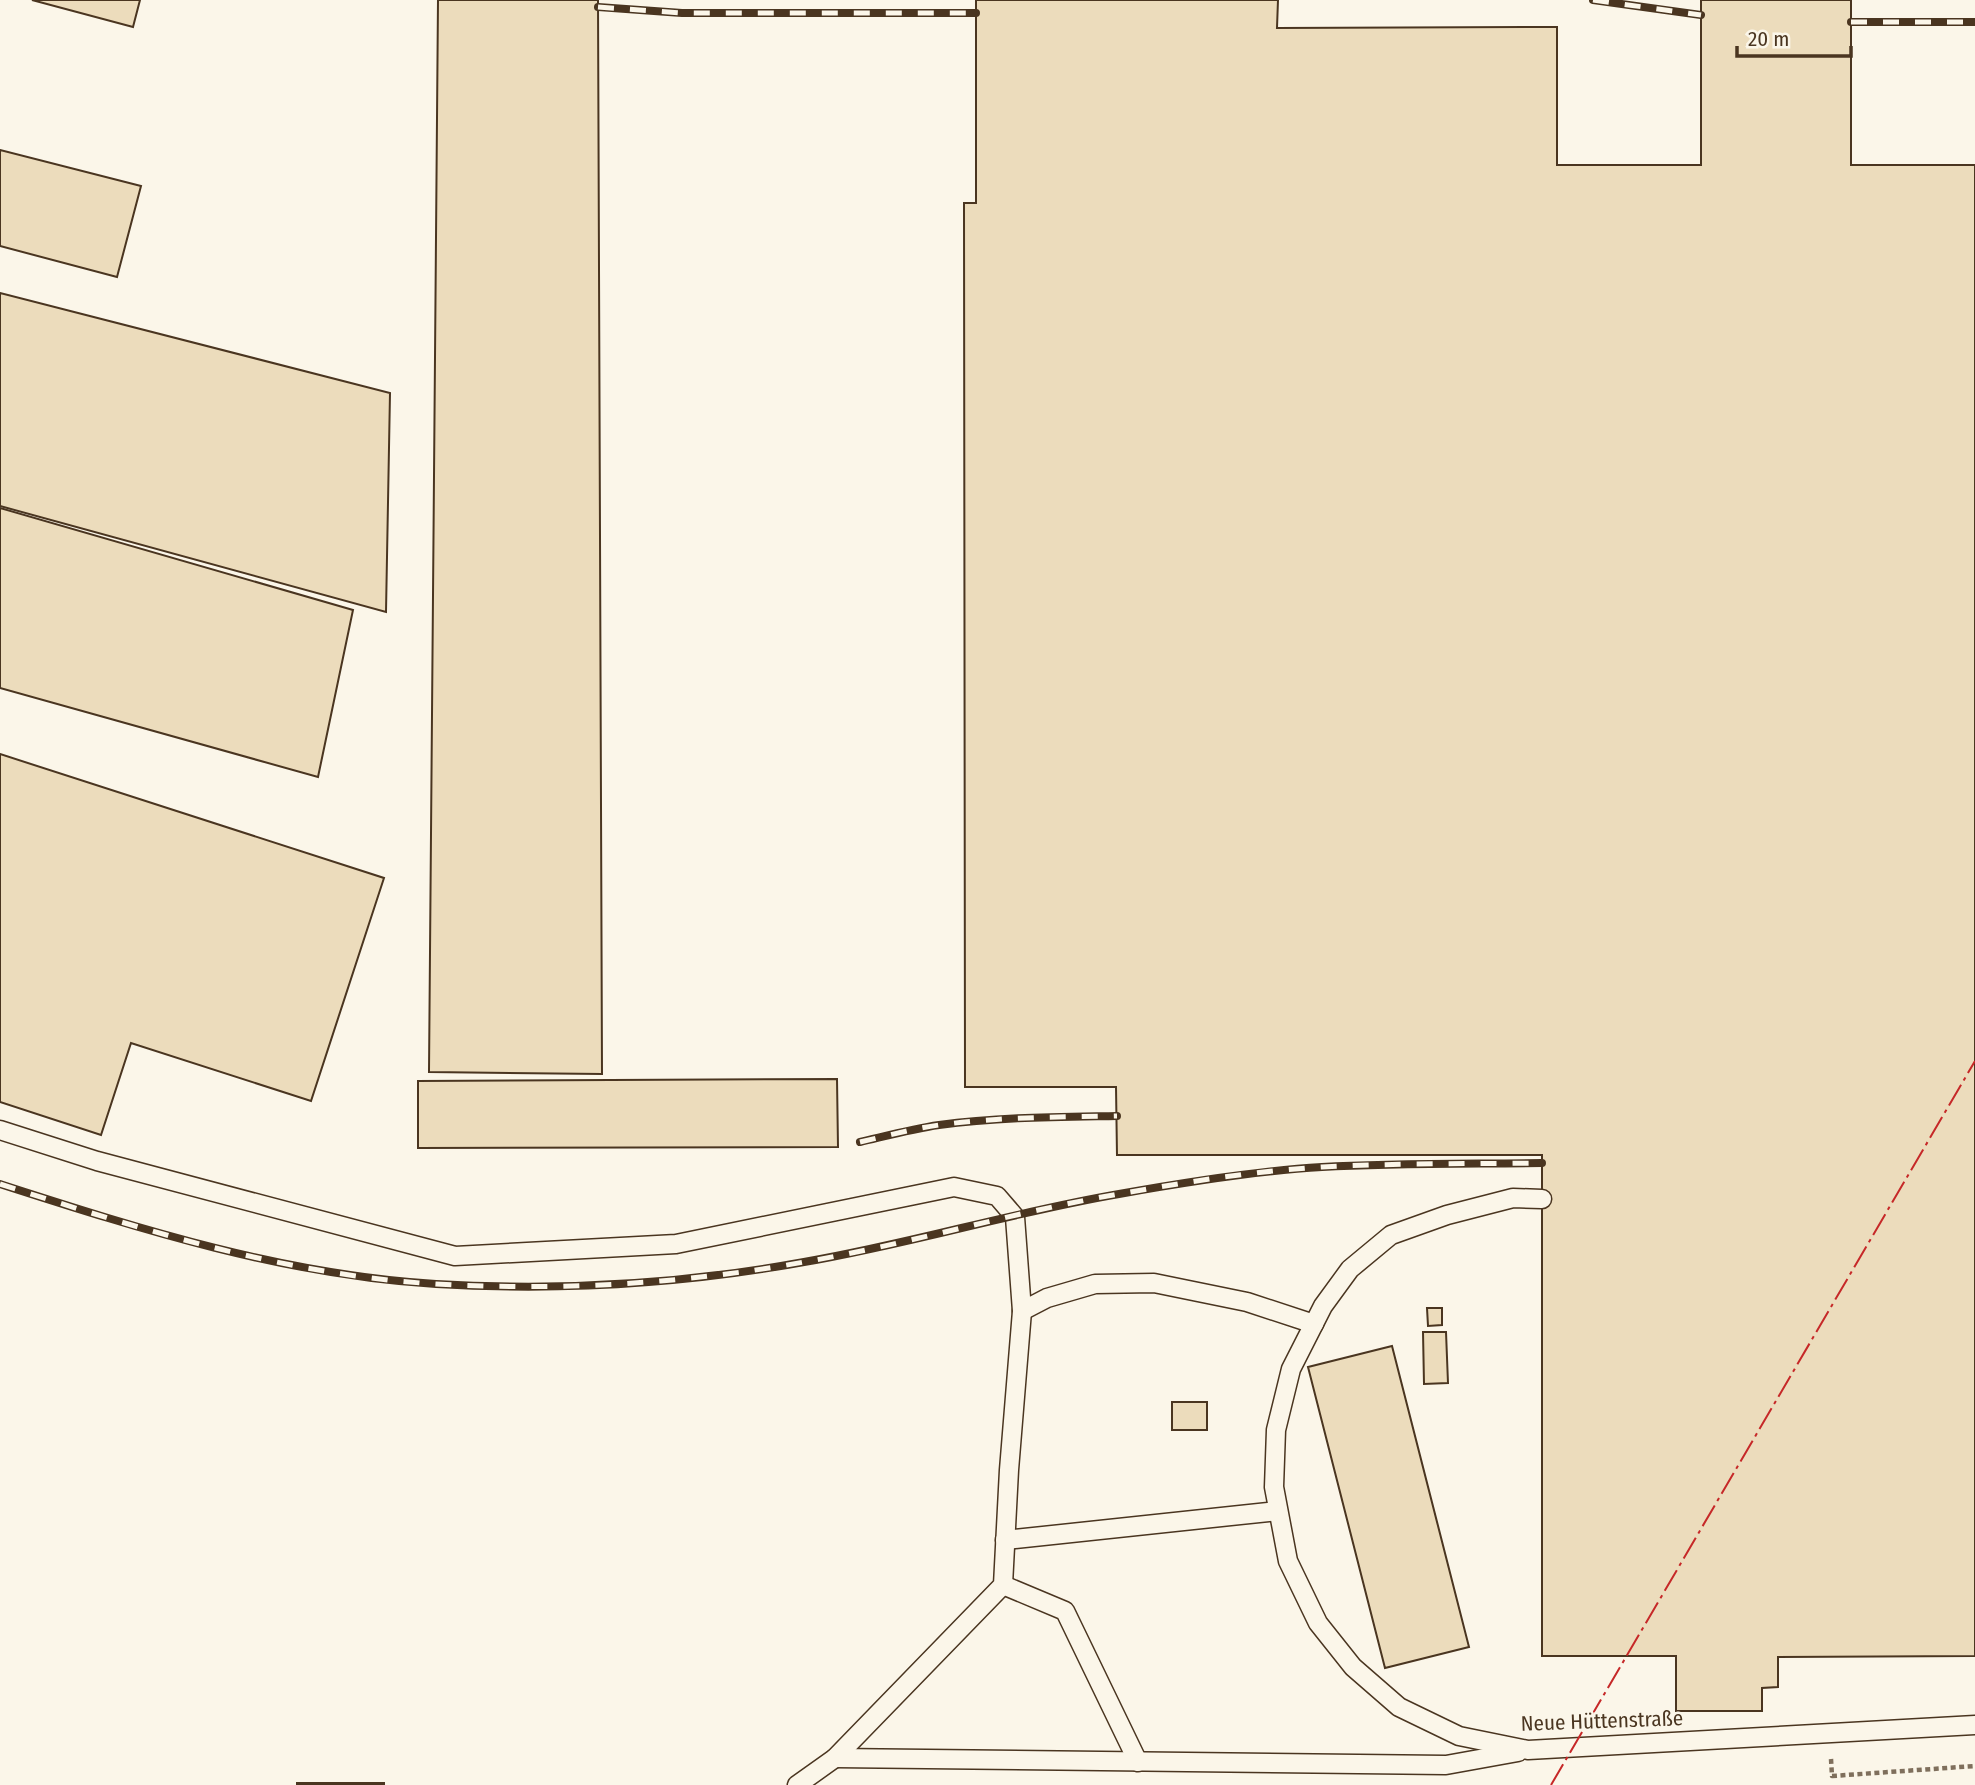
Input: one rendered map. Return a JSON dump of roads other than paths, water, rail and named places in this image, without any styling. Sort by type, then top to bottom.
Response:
[{"type":"lane","points":[[0,1130],[97,1161],[455,1256],[676,1244],[954,1188],[997,1196],[1015,1217],[1022,1311],[1003,1585],[835,1758],[797,1785]]},
{"type":"lane","name":"Neue Hüttenstraße","points":[[1542,1199],[1513,1198],[1447,1215],[1391,1234],[1350,1269],[1323,1306],[1291,1369],[1276,1430],[1274,1487],[1288,1561],[1318,1623],[1353,1667],[1399,1707],[1459,1736],[1528,1749],[1975,1725]]},
{"type":"lane","points":[[1022,1311],[1047,1298],[1095,1284],[1154,1283],[1247,1302],[1314,1324]]},
{"type":"lane","points":[[1005,1540],[1278,1511]]},
{"type":"lane","points":[[1003,1585],[1065,1611],[1138,1762]]},
{"type":"lane","points":[[835,1758],[1446,1765],[1528,1749]]},
{"type":"railway","points":[[1593,0],[1701,15]]},
{"type":"railway","points":[[598,7],[682,13],[976,13]]},
{"type":"railway","points":[[1851,22],[1975,22]]},
{"type":"railway","points":[[860,1142],[919,1128],[961,1122],[1117,1116]]},
{"type":"railway","points":[[0,1184],[107,1218],[269,1261],[380,1279],[528,1287],[620,1284],[758,1270],[844,1255],[1079,1201],[1246,1174],[1349,1166],[1542,1163]]}]
